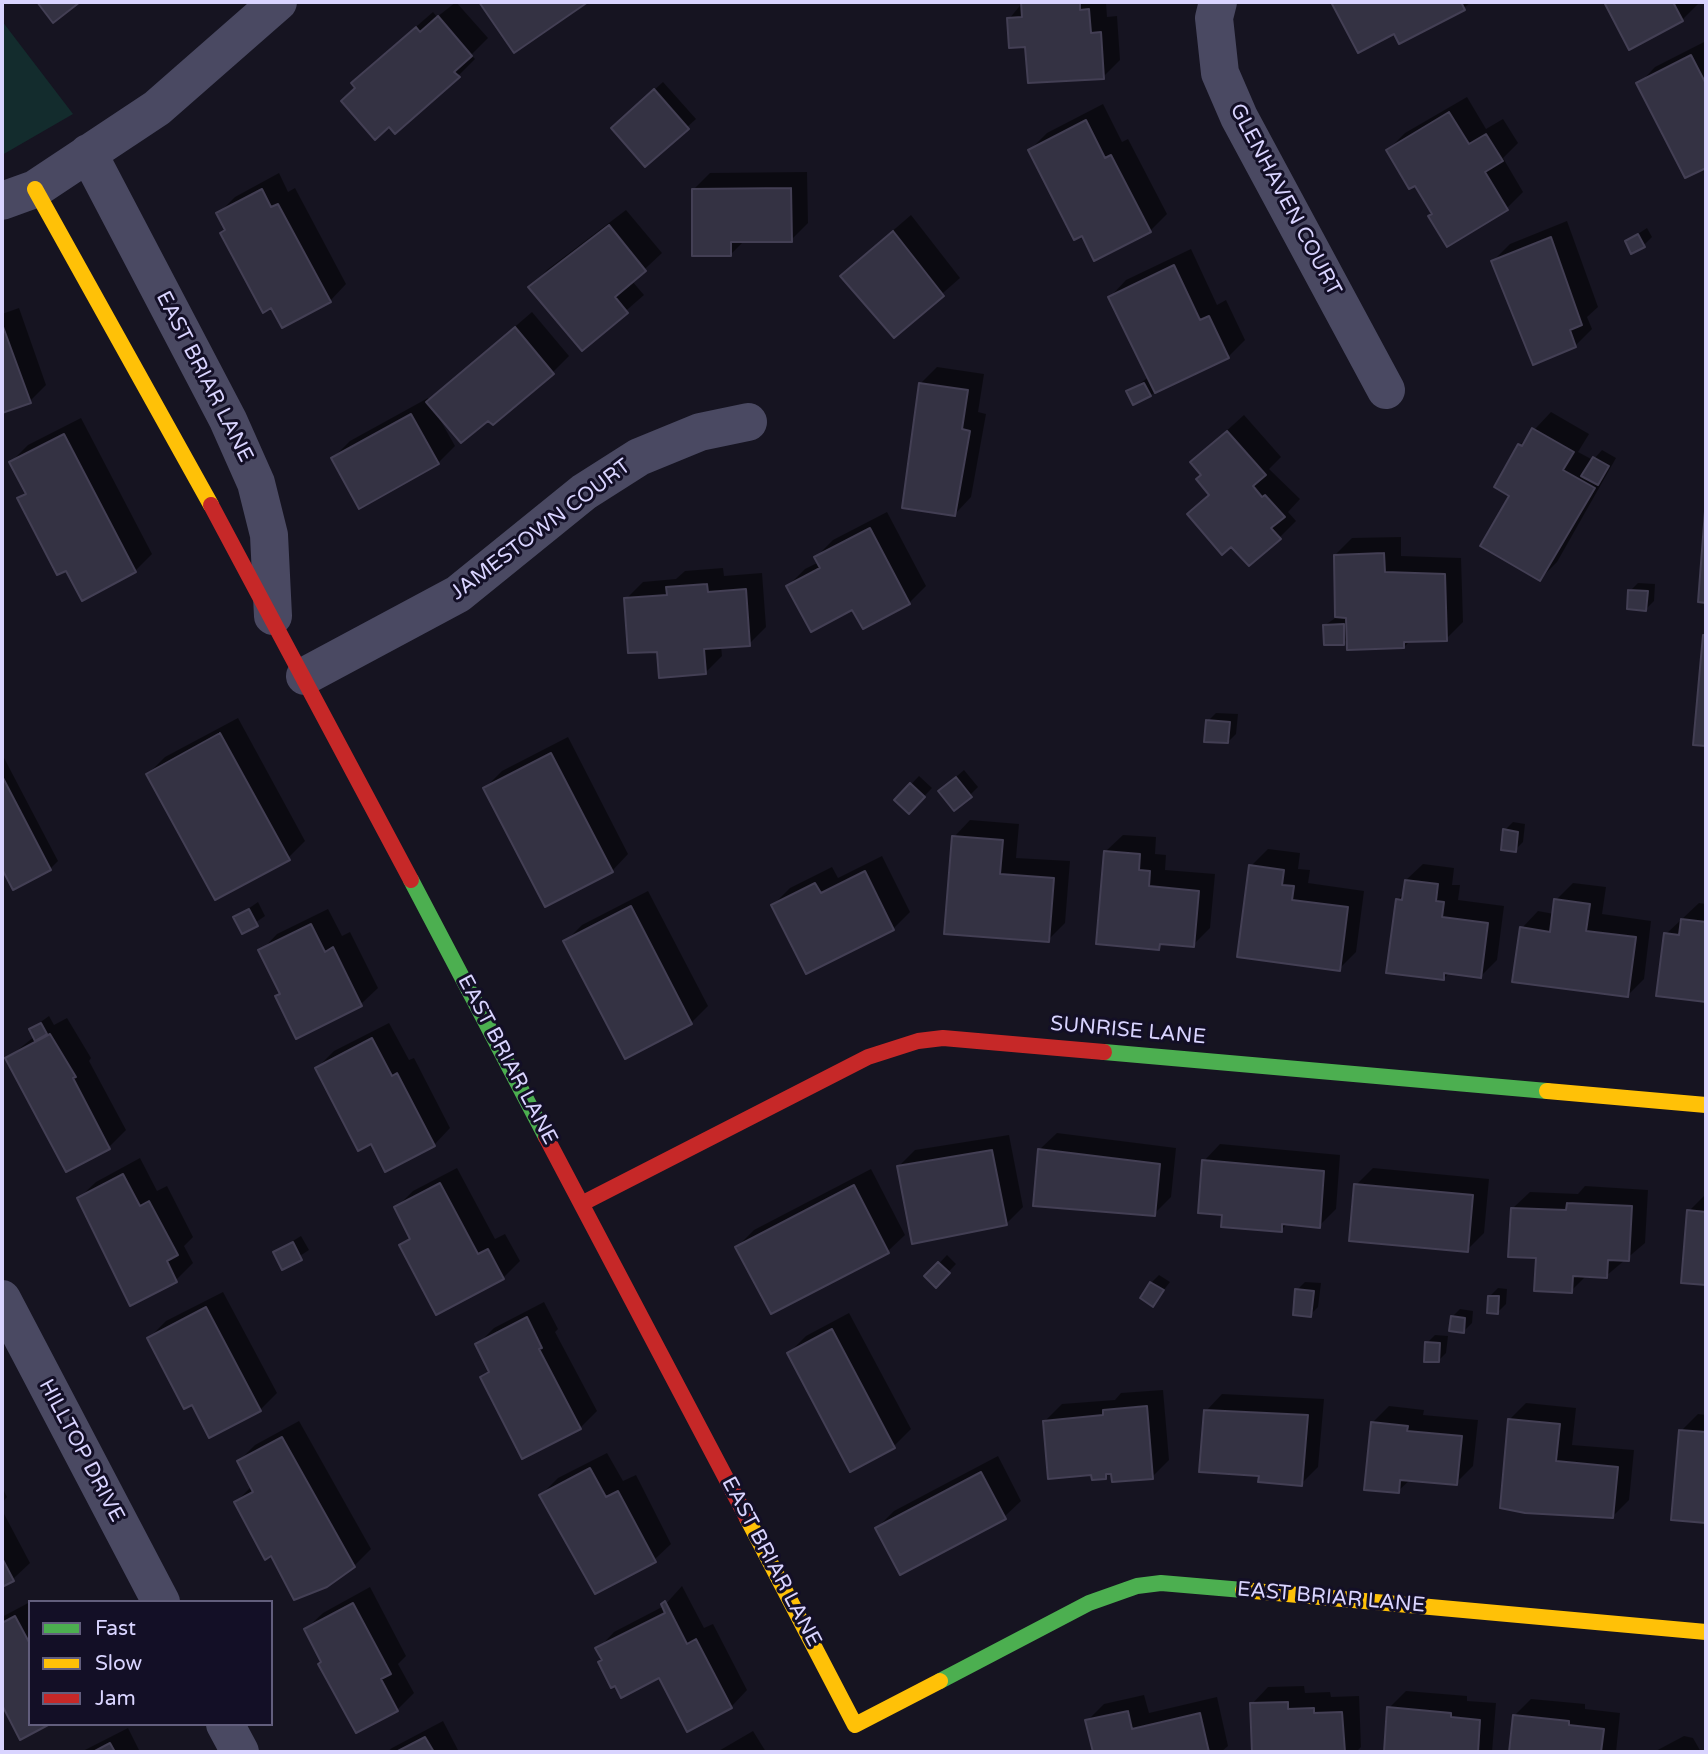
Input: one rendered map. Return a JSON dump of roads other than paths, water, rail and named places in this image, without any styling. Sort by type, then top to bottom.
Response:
[{"type":"street","points":[[18,195],[157,108],[278,2]]},
{"type":"street","name":"GLENHAVEN COURT","points":[[1218,2],[1214,18],[1220,73],[1239,117],[1386,390]]},
{"type":"street","name":"EAST BRIAR LANE","points":[[88,153],[229,421],[256,483],[269,535],[273,616]]},
{"type":"street","name":"EAST BRIAR LANE","points":[[18,195],[273,616],[855,1725],[1089,1603],[1137,1586],[1161,1583],[1706,1632]]},
{"type":"street","name":"JAMESTOWN COURT","points":[[305,676],[458,594],[584,492],[639,457],[700,432],[748,422]]},
{"type":"street","name":"SUNRISE LANE","points":[[583,1203],[867,1057],[918,1041],[943,1038],[1706,1105]]},
{"type":"street","name":"HILLTOP DRIVE","points":[[2,1299],[160,1600]]},
{"type":"street","points":[[226,1726],[240,1752]]}]
